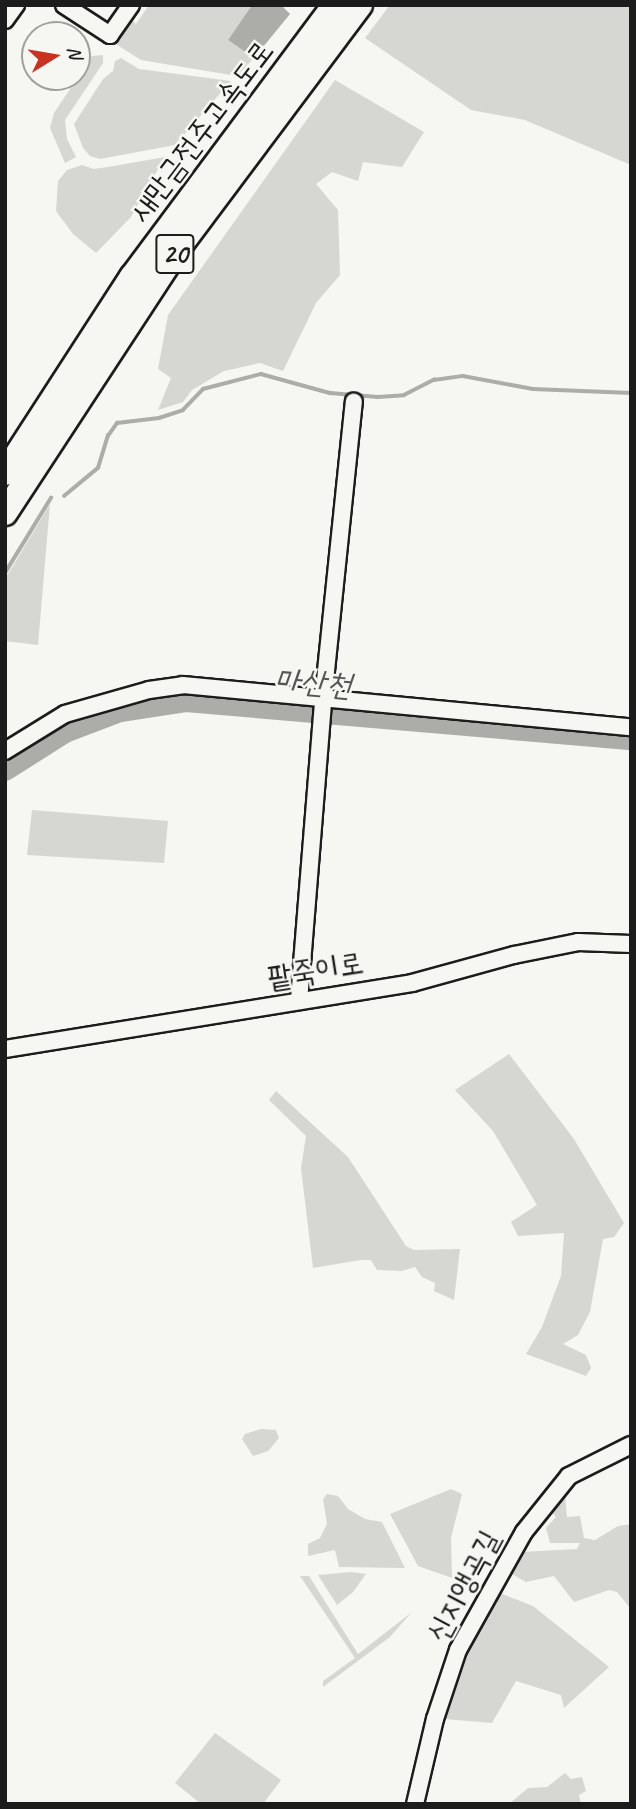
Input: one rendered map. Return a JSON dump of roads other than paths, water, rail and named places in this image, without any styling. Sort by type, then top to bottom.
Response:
[{"type":"highway","name":"새만금전주고속도로","points":[[5,473],[132,277],[335,5]]},
{"type":"highway","name":"새만금전주고속도로","points":[[5,513],[181,243],[360,5]]},
{"type":"street","points":[[5,20],[16,5]]},
{"type":"street","points":[[64,5],[110,35],[131,5]]},
{"type":"street","points":[[299,1000],[323,703],[354,402]]},
{"type":"street","points":[[5,751],[65,714],[149,690],[183,685],[323,703],[631,727]]},
{"type":"street","name":"팥죽이로","points":[[5,1049],[412,983],[514,955],[578,942],[631,944]]},
{"type":"street","name":"신지앵곡길","points":[[415,1804],[435,1719],[458,1650],[514,1547],[569,1476],[631,1445]]},
{"type":"waterway","points":[[64,496],[98,468],[108,436],[117,423],[159,418],[183,410],[203,389],[261,374],[330,393],[378,397],[404,395],[434,380],[463,376],[533,389],[631,393]]},
{"type":"waterway","points":[[5,573],[51,498]]},
{"type":"waterway","name":"마산천","points":[[5,771],[65,733],[120,712],[185,702],[631,740]]}]
